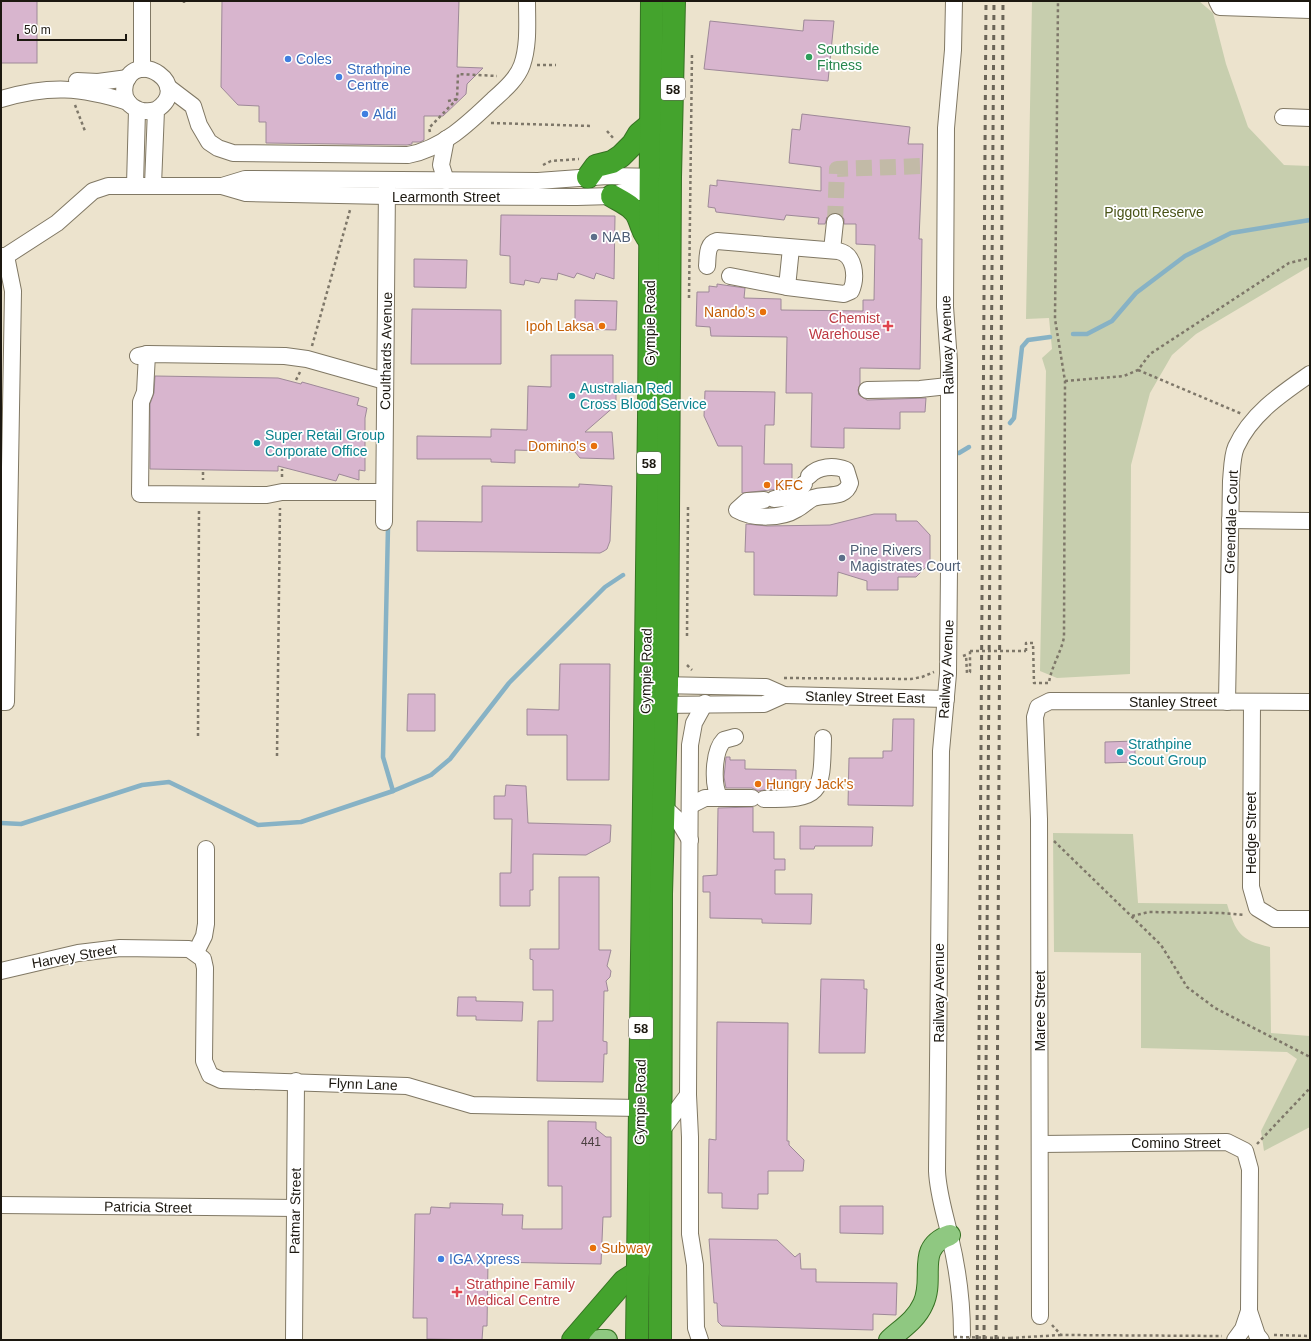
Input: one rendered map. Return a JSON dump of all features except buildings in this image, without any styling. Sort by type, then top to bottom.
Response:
[{"type":"highway","name":"Gympie Road","points":[[637,1340],[650,241],[660,184],[651,124],[652,1]]},
{"type":"highway","name":"Gympie Road","points":[[660,1340],[662,1130],[661,894],[667,695],[660,184],[674,1]]},
{"type":"highway","points":[[588,177],[596,166],[612,162],[621,156],[633,144],[639,134],[651,124]]},
{"type":"highway","points":[[612,196],[626,203],[635,211],[640,220],[641,229],[650,241]]},
{"type":"highway","points":[[573,1340],[624,1281],[638,1272]]},
{"type":"main road","points":[[889,1340],[910,1322],[923,1304],[928,1285],[929,1253],[935,1242],[950,1235]]},
{"type":"main road","points":[[599,1340],[607,1340]]},
{"type":"street","points":[[24,93],[45,82],[98,82],[128,78],[137,71],[142,65],[142,1]]},
{"type":"street","points":[[142,65],[162,75],[168,87],[193,106],[196,118],[203,134],[209,142],[218,148],[233,153],[249,155],[408,155],[429,149],[438,138],[476,116],[508,86],[519,71],[525,52],[527,1]]},
{"type":"street","name":"Railway Avenue","points":[[954,1],[953,50],[946,128],[945,307],[948,386],[949,568],[948,674],[941,751],[937,1171],[938,1191],[950,1235],[959,1282],[958,1336]]},
{"type":"street","points":[[1217,1],[1220,7],[1310,10]]},
{"type":"street","points":[[128,78],[125,90],[133,106],[135,185]]},
{"type":"street","points":[[1,99],[24,93],[72,89],[103,94],[150,112],[156,110],[166,99],[168,87]]},
{"type":"street","points":[[153,185],[156,110]]},
{"type":"street","points":[[1283,117],[1310,118]]},
{"type":"street","points":[[438,138],[442,165],[458,196]]},
{"type":"street","name":"Learmonth Street","points":[[222,186],[245,179],[538,181],[588,177],[660,184]]},
{"type":"street","name":"Coulthards Avenue","points":[[384,522],[387,180]]},
{"type":"street","name":"Learmonth Street","points":[[3,256],[57,223],[93,191],[108,186],[222,186],[246,193],[387,196],[612,196],[622,192],[660,184]]},
{"type":"street","points":[[832,250],[835,222]]},
{"type":"street","points":[[707,266],[709,247],[717,241],[843,252],[851,258],[854,275],[851,291],[844,294],[787,287],[730,276]]},
{"type":"street","points":[[787,287],[791,248]]},
{"type":"street","points":[[1,702],[6,702],[13,291],[3,256]]},
{"type":"street","points":[[384,497],[140,494],[141,402],[137,393],[136,362],[137,357],[141,354],[285,356],[307,359],[385,381]]},
{"type":"street","name":"Greendale Court","points":[[1227,702],[1231,481],[1236,448],[1255,419],[1274,399],[1310,374]]},
{"type":"street","points":[[867,390],[920,389],[948,386]]},
{"type":"street","points":[[819,468],[838,468],[846,470],[850,483],[846,491],[842,494],[813,498],[790,513],[771,516],[754,515],[737,510],[747,501],[794,497],[806,480],[813,471],[819,468]]},
{"type":"street","points":[[1230,520],[1310,521]]},
{"type":"street","name":"Stanley Street East","points":[[645,695],[667,695],[766,687],[784,695],[946,699]]},
{"type":"street","name":"Stanley Street East","points":[[667,695],[705,703],[764,704],[784,695]]},
{"type":"street","name":"Stanley Street","points":[[1038,707],[1050,701],[1310,702]]},
{"type":"street","name":"Hedge Street","points":[[1252,702],[1251,887],[1259,909]]},
{"type":"street","points":[[700,1340],[696,1328],[695,1265],[690,1234],[690,1137],[688,1095],[690,840],[691,734],[694,723],[705,703]]},
{"type":"street","name":"Maree Street","points":[[1038,707],[1034,717],[1039,826],[1040,1144],[1045,1320]]},
{"type":"street","points":[[720,798],[716,791],[717,753],[724,740],[735,737]]},
{"type":"street","points":[[691,805],[705,798],[796,799],[810,794],[818,785],[823,773],[817,738]]},
{"type":"street","points":[[664,807],[678,820],[690,840]]},
{"type":"street","points":[[196,952],[204,936],[206,924],[206,849]]},
{"type":"street","points":[[1259,909],[1276,918],[1310,919]]},
{"type":"street","name":"Harvey Street","points":[[1,971],[102,949],[181,948],[196,952]]},
{"type":"street","name":"Flynn Lane","points":[[196,952],[203,959],[205,968],[204,1061],[210,1075],[221,1080],[407,1086],[472,1105],[640,1108]]},
{"type":"street","name":"Patmar Street","points":[[294,1340],[296,1082]]},
{"type":"street","name":"Gympie Road","points":[[662,1130],[688,1095]]},
{"type":"street","name":"Comino Street","points":[[1040,1144],[1227,1142],[1244,1151]]},
{"type":"street","points":[[1244,1151],[1250,1169],[1249,1311],[1257,1335],[1261,1340]]},
{"type":"street","name":"Patricia Street","points":[[1,1205],[295,1208]]},
{"type":"street","points":[[1238,1337],[1249,1311]]},
{"type":"path","points":[[966,655],[967,673],[970,672],[970,651],[1026,651],[1026,643],[1033,643],[1034,683],[1049,684],[1050,673],[1062,647],[1064,637],[1065,381],[1055,319],[1058,1]]},
{"type":"path","points":[[689,306],[692,50]]},
{"type":"path","points":[[534,65],[556,65]]},
{"type":"path","points":[[438,138],[429,128],[457,99],[458,74],[498,76]]},
{"type":"path","points":[[448,101],[457,99]]},
{"type":"path","points":[[73,100],[85,131]]},
{"type":"path","points":[[485,123],[592,126]]},
{"type":"path","points":[[296,380],[307,359],[351,206]]},
{"type":"path","points":[[1065,381],[1114,378],[1138,370],[1150,354],[1289,262],[1310,258]]},
{"type":"path","points":[[1138,370],[1255,419]]},
{"type":"path","points":[[277,756],[277,495],[282,470]]},
{"type":"path","points":[[198,736],[199,502],[202,494],[203,472]]},
{"type":"path","points":[[687,502],[687,638]]},
{"type":"path","points":[[686,660],[687,665],[696,673]]},
{"type":"path","points":[[684,670],[687,665]]},
{"type":"path","points":[[778,678],[911,679],[922,677],[936,670]]},
{"type":"path","points":[[1039,826],[1161,945],[1187,987],[1215,1008],[1310,1057]]},
{"type":"path","points":[[1131,916],[1149,912],[1222,913],[1243,915],[1259,909]]},
{"type":"path","points":[[1244,1151],[1259,1142],[1310,1088]]},
{"type":"path","points":[[1045,1320],[1061,1335]]},
{"type":"path","points":[[958,1336],[1010,1338],[1061,1335],[1223,1336],[1229,1333],[1238,1337]]},
{"type":"green space","name":"Piggott Reserve","points":[[1032,1],[1199,1],[1213,13],[1226,64],[1248,127],[1284,165],[1310,166],[1310,266],[1196,334],[1172,355],[1150,393],[1131,465],[1130,674],[1057,678],[1040,671],[1046,371],[1042,358],[1052,349],[1049,318],[1026,319]]},
{"type":"green space","points":[[1053,833],[1133,834],[1138,903],[1227,904],[1233,922],[1241,934],[1252,941],[1270,947],[1271,1033],[1310,1036],[1310,1127],[1264,1151],[1261,1131],[1297,1059],[1287,1052],[1141,1048],[1141,953],[1054,952]]},
{"type":"waterway","points":[[1073,334],[1087,334],[1112,321],[1136,293],[1185,256],[1231,233],[1310,220]]},
{"type":"waterway","points":[[1010,423],[1014,418],[1022,347],[1028,340],[1050,337]]},
{"type":"waterway","points":[[959,453],[969,447]]},
{"type":"waterway","points":[[388,527],[383,757],[393,791]]},
{"type":"waterway","points":[[1,823],[21,824],[142,785],[169,782],[258,825],[301,822],[393,791],[431,775],[450,759],[509,683],[605,587],[623,575]]},
{"type":"tunnel","points":[[835,222],[837,169],[923,166]]},
{"type":"railway","points":[[977,1340],[986,1]]},
{"type":"railway","points":[[984,1340],[994,1]]},
{"type":"railway","points":[[996,1340],[1003,1]]},
{"type":"place","name":"Southside Fitness","points":[[809,57]]},
{"type":"place","name":"Coles","points":[[288,59]]},
{"type":"place","name":"Strathpine Centre","points":[[339,77]]},
{"type":"place","name":"Aldi","points":[[365,114]]},
{"type":"place","name":"NAB","points":[[594,237]]},
{"type":"place","name":"Nando's","points":[[763,312]]},
{"type":"place","name":"Ipoh Laksa","points":[[602,326]]},
{"type":"place","name":"Chemist Warehouse","points":[[888,326]]},
{"type":"place","name":"Australian Red Cross Blood Service","points":[[572,396]]},
{"type":"place","name":"Super Retail Group Corporate Office","points":[[257,443]]},
{"type":"place","name":"Domino's","points":[[594,446]]},
{"type":"place","name":"KFC","points":[[767,485]]},
{"type":"place","name":"Pine Rivers Magistrates Court","points":[[842,558]]},
{"type":"place","name":"Strathpine Scout Group","points":[[1120,752]]},
{"type":"place","name":"Hungry Jack's","points":[[758,784]]},
{"type":"place","name":"Subway","points":[[593,1248]]},
{"type":"place","name":"IGA Xpress","points":[[441,1259]]},
{"type":"place","name":"Strathpine Family Medical Centre","points":[[457,1292]]}]
